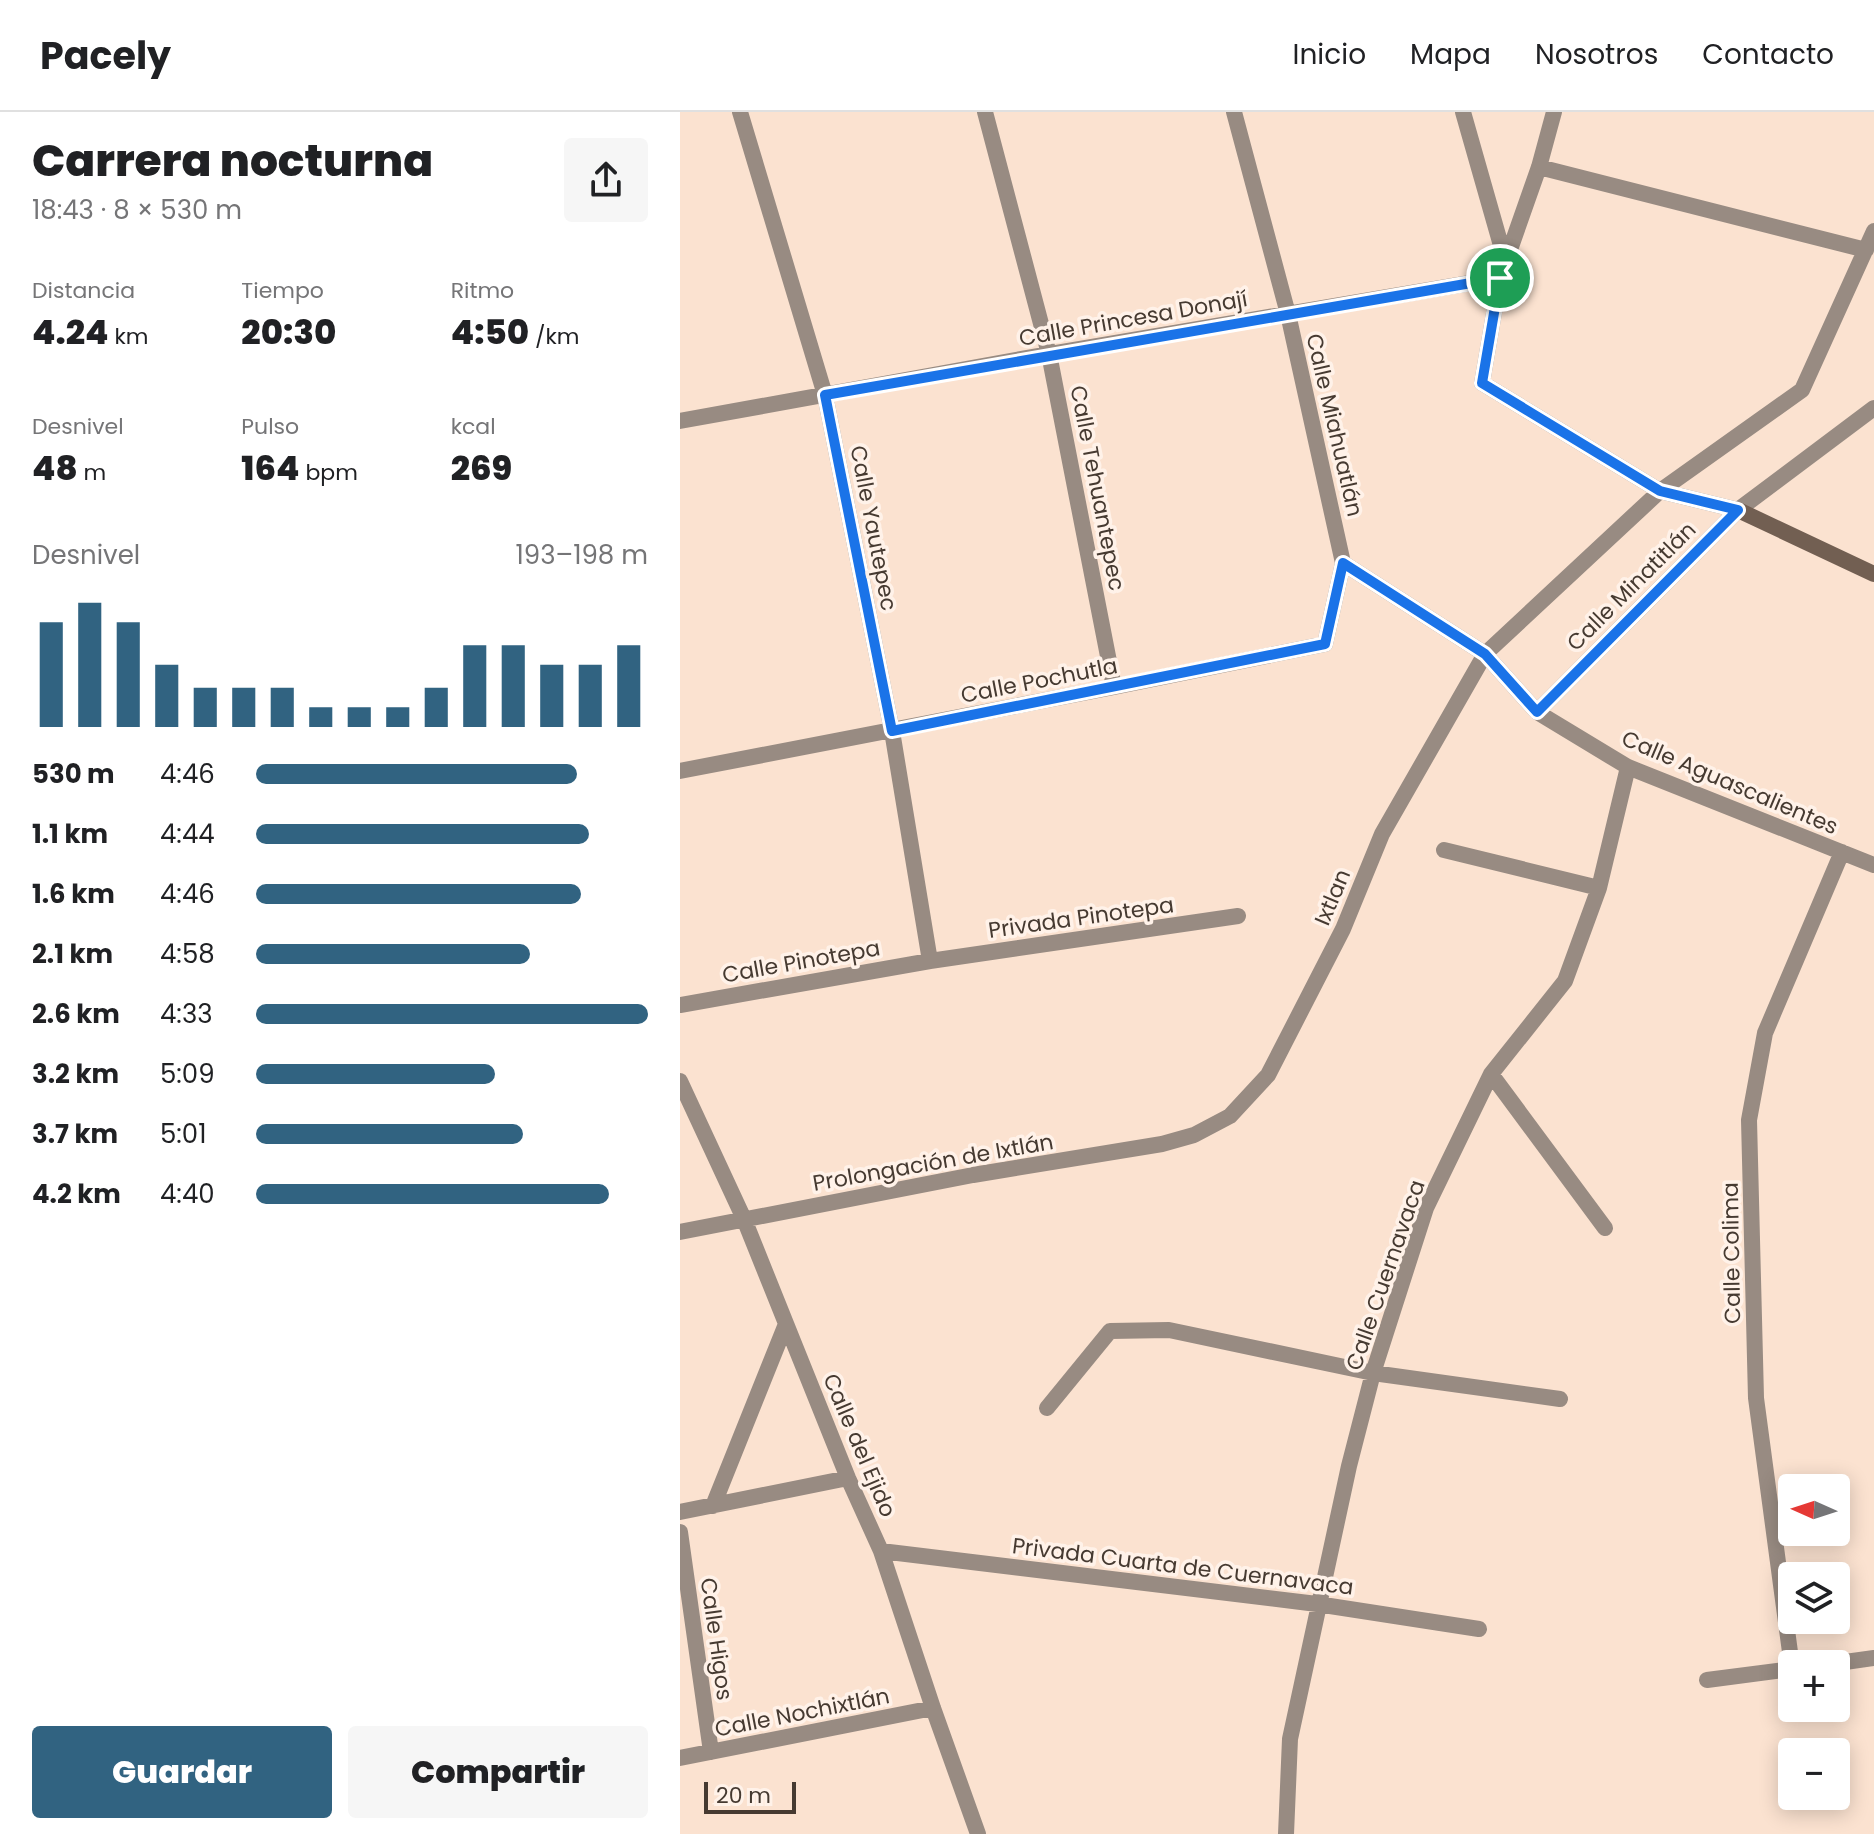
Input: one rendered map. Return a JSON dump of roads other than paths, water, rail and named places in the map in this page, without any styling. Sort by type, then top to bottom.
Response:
[{"type":"street","name":"Calle Yautepec","points":[[740,112],[825,395],[892,731],[930,961]]},
{"type":"street","name":"Calle Tehuantepec","points":[[985,112],[1049,354],[1114,687]]},
{"type":"street","name":"Calle Miahuatlán","points":[[1234,112],[1288,314],[1343,563]]},
{"type":"street","points":[[1463,112],[1503,271]]},
{"type":"street","points":[[1554,112],[1539,167],[1503,271],[1482,383],[1660,491],[1738,510],[1874,574]]},
{"type":"street","points":[[1539,167],[1866,250]]},
{"type":"street","name":"Ixtlan","points":[[1194,1135],[1230,1116],[1268,1075],[1343,929],[1382,834],[1485,654],[1660,491],[1802,390],[1874,231]]},
{"type":"street","name":"Calle Princesa Donají","points":[[680,421],[1288,314],[1503,271]]},
{"type":"street","name":"Calle Minatitlán","points":[[1537,712],[1738,510],[1874,408]]},
{"type":"street","name":"Calle Aguascalientes","points":[[1343,563],[1485,654],[1537,712],[1628,767],[1874,865]]},
{"type":"street","name":"Calle Pochutla","points":[[680,771],[1325,644],[1343,563]]},
{"type":"street","name":"Calle Cuernavaca","points":[[1286,1834],[1290,1739],[1317,1604],[1373,1373],[1426,1208],[1491,1074],[1565,981],[1599,888],[1628,767]]},
{"type":"street","points":[[1444,850],[1599,888]]},
{"type":"street","name":"Calle Colima","points":[[1790,1650],[1756,1398],[1749,1120],[1765,1033],[1842,852]]},
{"type":"street","name":"Privada Pinotepa","points":[[930,961],[1238,916]]},
{"type":"street","name":"Calle Pinotepa","points":[[680,1005],[930,961]]},
{"type":"street","points":[[1491,1074],[1605,1228]]},
{"type":"street","name":"Calle del Ejido","points":[[680,1081],[744,1219],[848,1478],[881,1551],[978,1834]]},
{"type":"street","name":"Prolongación de Ixtlán","points":[[680,1232],[973,1175],[1162,1144],[1194,1135]]},
{"type":"street","points":[[713,1506],[786,1324]]},
{"type":"street","points":[[1047,1408],[1110,1331],[1169,1330],[1373,1373],[1560,1399]]},
{"type":"street","points":[[680,1512],[848,1478]]},
{"type":"street","name":"Calle Higos","points":[[680,1532],[711,1752]]},
{"type":"street","name":"Privada Cuarta de Cuernavaca","points":[[881,1551],[1317,1604],[1479,1629]]},
{"type":"street","points":[[1850,1661],[1874,1658]]},
{"type":"street","points":[[1707,1680],[1778,1670]]},
{"type":"street","name":"Calle Nochixtlán","points":[[680,1758],[933,1708]]}]
